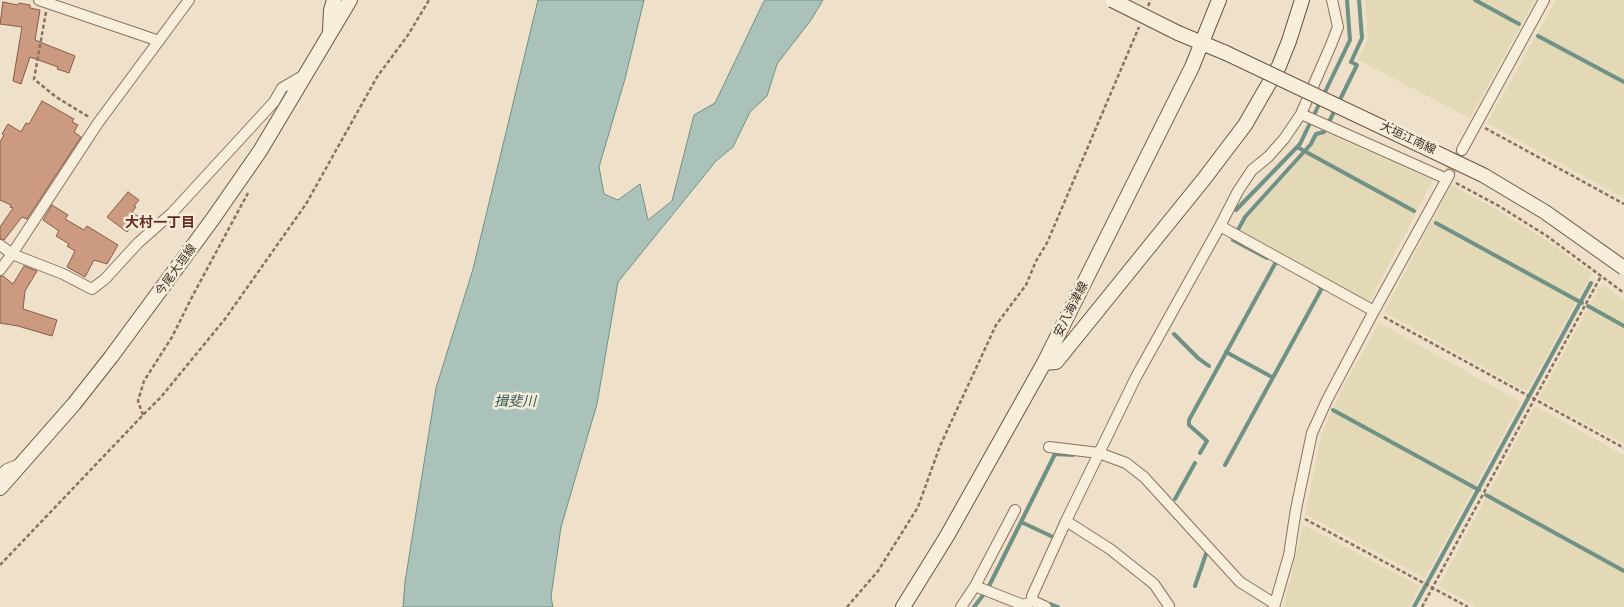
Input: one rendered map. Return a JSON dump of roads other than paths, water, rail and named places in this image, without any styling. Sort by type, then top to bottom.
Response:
[{"type":"main road","points":[[330,35],[331,10],[334,0]]},
{"type":"main road","name":"今尾大垣線","points":[[0,488],[74,404],[212,220],[260,151],[350,0]]},
{"type":"main road","name":"大垣江南線","points":[[1112,0],[1178,33],[1226,53],[1483,176],[1546,212],[1624,268]]},
{"type":"main road","name":"安八海津線","points":[[903,607],[948,536],[1044,364],[1192,67],[1219,0]]},
{"type":"main road","points":[[1044,364],[1056,362],[1204,179],[1245,125],[1279,66],[1302,0]]},
{"type":"street","points":[[0,270],[98,123],[189,0]]},
{"type":"street","points":[[1033,601],[1032,596],[1066,521],[1136,377],[1238,191],[1252,170],[1284,140],[1301,114],[1338,27],[1332,0]]},
{"type":"street","points":[[1462,150],[1544,0]]},
{"type":"street","points":[[43,2],[160,41]]},
{"type":"street","points":[[0,245],[12,254],[63,274],[92,290],[138,243],[172,213],[274,102],[282,88],[306,73]]},
{"type":"street","points":[[1049,447],[1099,453],[1126,463],[1144,477],[1240,582],[1274,605],[1289,555],[1312,433],[1327,400],[1374,311],[1448,177],[1301,114]]},
{"type":"street","points":[[1220,226],[1374,311]]},
{"type":"street","points":[[0,475],[7,468],[23,463]]},
{"type":"street","points":[[961,607],[975,586],[1015,510]]},
{"type":"street","points":[[1066,521],[1110,549],[1154,584],[1169,606]]},
{"type":"street","points":[[975,586],[1023,605],[1033,601],[1046,607]]},
{"type":"water","name":"揖斐川","points":[[538,0],[644,0],[625,79],[599,167],[604,194],[618,200],[640,184],[648,220],[672,201],[694,115],[715,103],[765,0],[823,0],[811,20],[777,64],[767,96],[750,112],[733,147],[716,161],[618,282],[597,404],[561,527],[551,597],[553,607],[403,607],[405,582],[436,388],[473,269]]},
{"type":"waterway","points":[[1236,210],[1300,144],[1350,40],[1347,0]]},
{"type":"waterway","points":[[1329,122],[1357,65],[1351,62],[1362,38],[1359,0]]},
{"type":"waterway","points":[[1475,0],[1519,24]]},
{"type":"waterway","points":[[1538,36],[1624,82]]},
{"type":"waterway","points":[[1238,230],[1245,217],[1311,144],[1316,134],[1324,132]]},
{"type":"waterway","points":[[1297,147],[1414,211]]},
{"type":"waterway","points":[[1436,223],[1582,303]]},
{"type":"waterway","points":[[1233,240],[1267,258]]},
{"type":"waterway","points":[[1200,453],[1207,441],[1189,425],[1189,420],[1276,262],[1278,263]]},
{"type":"waterway","points":[[1414,607],[1591,283]]},
{"type":"waterway","points":[[1225,465],[1322,288],[1319,286]]},
{"type":"waterway","points":[[1588,306],[1624,326]]},
{"type":"waterway","points":[[1174,334],[1198,358],[1209,366]]},
{"type":"waterway","points":[[1226,352],[1270,376]]},
{"type":"waterway","points":[[1333,410],[1479,490]]},
{"type":"waterway","points":[[988,588],[1055,454],[1073,455]]},
{"type":"waterway","points":[[1175,499],[1195,463]]},
{"type":"waterway","points":[[1486,495],[1624,571]]},
{"type":"waterway","points":[[1021,522],[1051,536]]},
{"type":"waterway","points":[[1195,586],[1207,551]]},
{"type":"waterway","points":[[974,607],[984,594]]},
{"type":"waterway","points":[[1050,604],[1058,607]]},
{"type":"tunnel","points":[[1449,175],[1462,150]]},
{"type":"district","name":"大村一丁目","points":[[160,223]]}]
